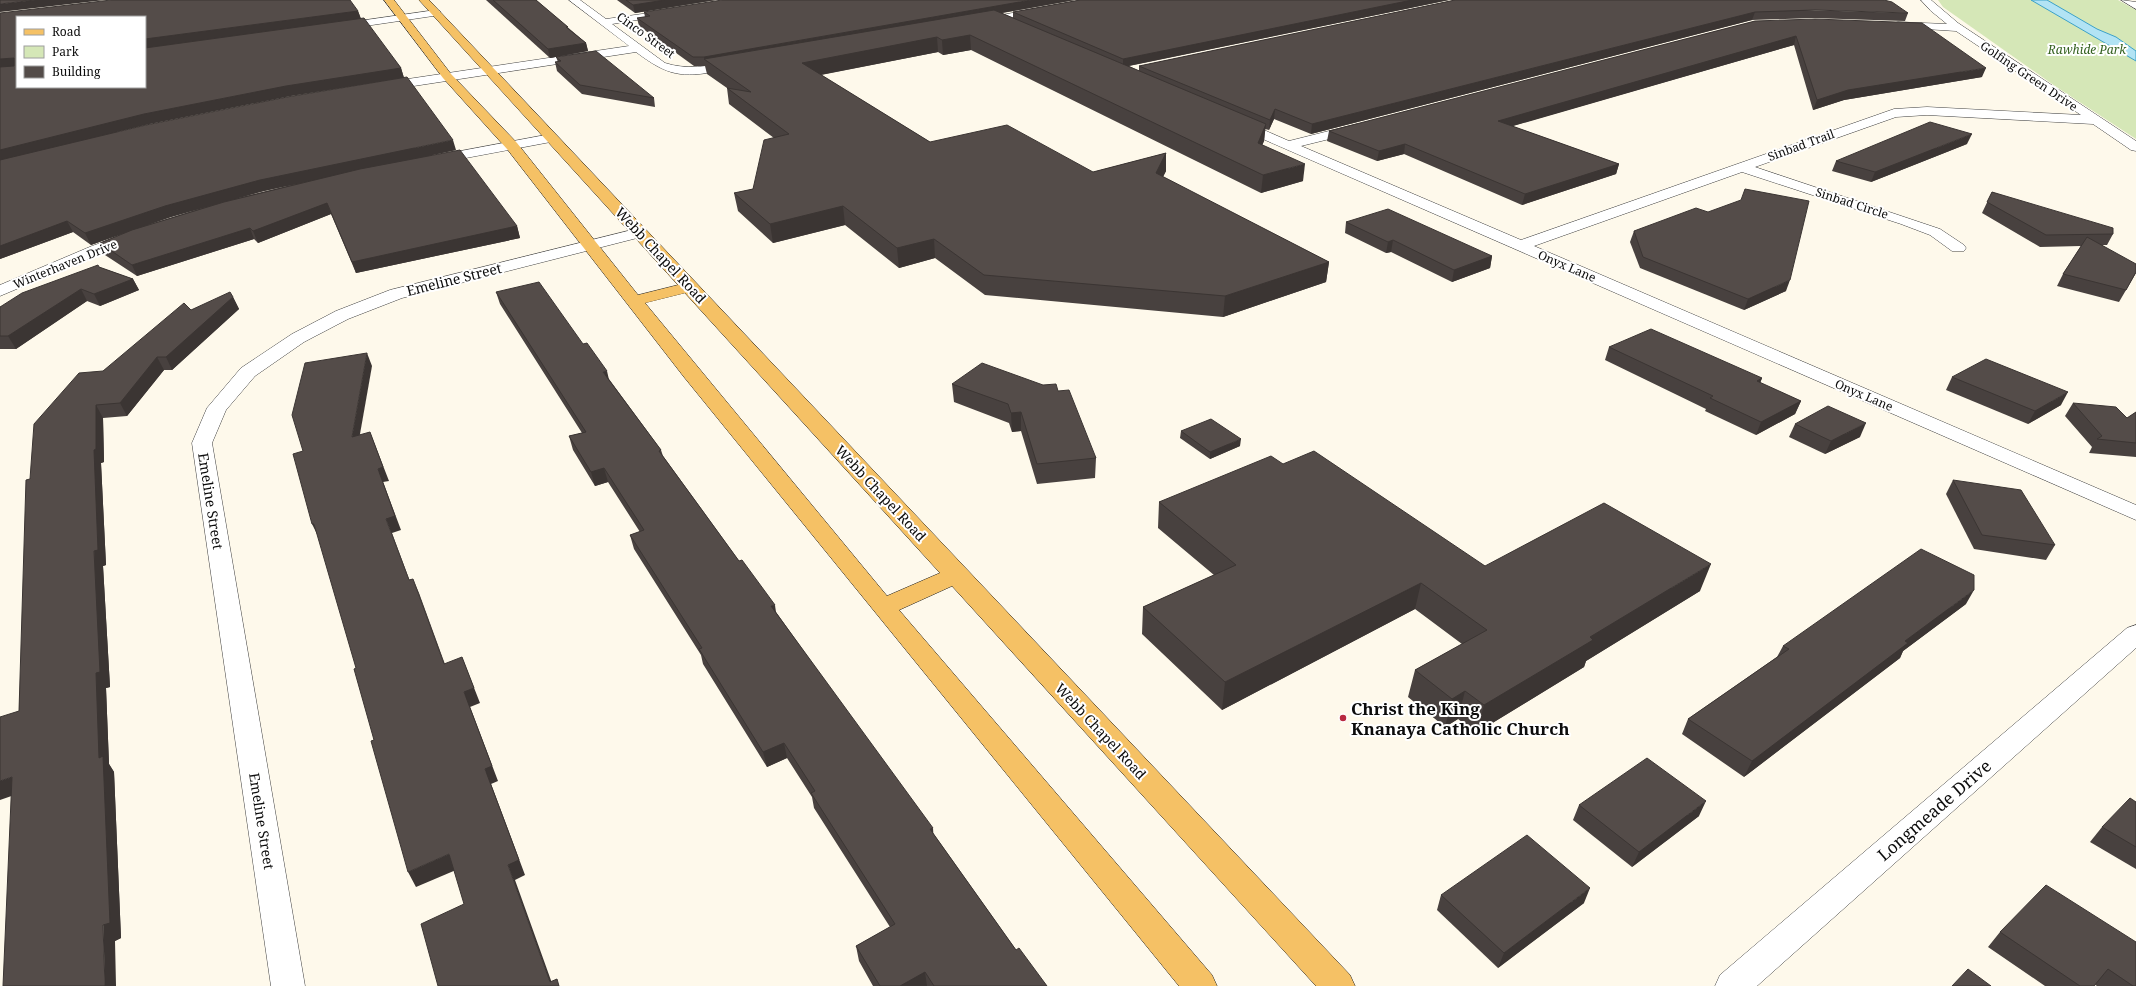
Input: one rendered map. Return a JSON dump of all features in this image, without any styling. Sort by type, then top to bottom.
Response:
[{"type":"main road","points":[[389,0],[447,76],[512,146],[634,301],[883,607],[1200,986]]},
{"type":"main road","name":"Webb Chapel Road","points":[[424,0],[1338,986]]},
{"type":"main road","points":[[634,301],[690,287]]},
{"type":"main road","points":[[883,607],[957,575]]},
{"type":"street","name":"Cinco Street","points":[[574,0],[661,65],[673,70],[685,72],[744,63]]},
{"type":"street","points":[[967,24],[1100,0]]},
{"type":"street","name":"Golfing Green Drive","points":[[1926,0],[1934,9],[1959,28],[2136,147]]},
{"type":"street","points":[[2126,0],[2136,6]]},
{"type":"street","points":[[605,22],[683,10]]},
{"type":"street","points":[[325,29],[436,13]]},
{"type":"street","points":[[998,19],[1025,31]]},
{"type":"street","points":[[1889,25],[1959,28]]},
{"type":"street","points":[[369,89],[487,69],[524,67],[639,48]]},
{"type":"street","name":"Sinbad Trail","points":[[1520,246],[1894,113],[1927,111],[2094,120]]},
{"type":"street","name":"Onyx Lane","points":[[1225,118],[2136,513]]},
{"type":"street","points":[[1289,145],[1366,125]]},
{"type":"street","points":[[420,163],[551,138]]},
{"type":"street","name":"Sinbad Circle","points":[[1741,167],[1906,221],[1935,232],[1958,248]]},
{"type":"street","name":"Emeline Street","points":[[288,986],[202,443],[217,408],[248,372],[298,338],[342,315],[396,294],[640,233]]},
{"type":"street","name":"Winterhaven Drive","points":[[0,291],[98,249],[140,234]]},
{"type":"street","name":"Longmeade Drive","points":[[1732,986],[2136,634]]},
{"type":"green space","name":"Rawhide Park","points":[[1938,0],[2118,0],[2136,10],[2136,139],[2055,86],[1943,7]]},
{"type":"water","points":[[2031,0],[2047,0],[2097,29],[2116,37],[2136,51],[2136,61]]},
{"type":"building","points":[[0,0],[35,0],[0,4]]},
{"type":"building","points":[[111,0],[350,0],[358,11],[146,39],[146,16],[16,16],[16,88],[146,88],[146,48],[364,18],[401,68],[286,86],[144,114],[0,150],[0,67],[14,66],[14,58],[0,59],[0,13]]},
{"type":"building","points":[[493,0],[536,0],[586,43],[548,49]]},
{"type":"building","points":[[626,0],[665,0],[633,5]]},
{"type":"building","points":[[722,0],[1031,0],[704,57],[693,57],[637,18],[650,16],[644,12]]},
{"type":"building","points":[[1080,0],[1412,0],[1123,59],[1013,12]]},
{"type":"building","points":[[1455,0],[1884,0],[1892,2],[1908,13],[1815,10],[1755,12],[1312,124],[1275,109],[1270,120],[1139,66]]},
{"type":"building","points":[[994,10],[1266,124],[1258,143],[1305,164],[1263,175],[970,35],[942,40],[937,37],[802,63],[930,142],[1007,125],[1093,172],[1166,153],[1156,173],[1329,262],[1225,296],[984,275],[934,239],[897,248],[843,206],[770,224],[734,193],[753,189],[764,140],[789,134],[727,88],[751,92],[704,59]]},
{"type":"building","points":[[1815,19],[1922,23],[1986,68],[1848,90],[1817,100],[1796,36],[1498,121],[1619,164],[1525,194],[1405,144],[1379,151],[1329,131],[1755,21]]},
{"type":"building","points":[[596,51],[654,98],[580,85],[555,62],[561,61],[556,57]]},
{"type":"building","points":[[407,77],[453,140],[260,180],[165,206],[85,233],[67,221],[0,246],[0,160],[146,125],[287,97]]},
{"type":"building","points":[[1930,122],[1972,134],[1875,172],[1836,161]]},
{"type":"building","points":[[460,150],[517,226],[352,262],[327,203],[253,231],[250,228],[132,265],[100,243],[132,230],[224,202],[360,169]]},
{"type":"building","points":[[1745,189],[1809,201],[1790,280],[1748,299],[1643,257],[1634,231],[1696,208],[1708,212],[1741,200]]},
{"type":"building","points":[[1992,192],[2113,228],[2113,234],[2046,235],[1987,202]]},
{"type":"building","points":[[1388,209],[1492,256],[1454,270],[1393,240],[1388,242],[1346,222]]},
{"type":"building","points":[[2087,237],[2136,264],[2136,272],[2126,290],[2063,274]]},
{"type":"building","points":[[98,265],[99,267],[133,279],[94,294],[81,289],[8,336],[0,336],[0,307],[22,293]]},
{"type":"building","points":[[539,282],[583,344],[587,343],[607,371],[603,372],[661,450],[659,451],[739,561],[742,560],[775,605],[771,606],[933,828],[930,829],[1016,950],[1019,948],[1047,986],[934,986],[925,972],[900,986],[880,986],[856,946],[895,924],[811,793],[815,791],[784,743],[763,752],[699,649],[702,648],[630,535],[644,530],[604,468],[591,472],[569,436],[586,432],[496,292]]},
{"type":"building","points":[[230,292],[233,297],[166,357],[157,357],[120,403],[96,405],[96,449],[94,450],[98,550],[94,551],[100,672],[96,673],[99,758],[103,756],[110,923],[103,925],[105,986],[3,986],[12,777],[0,781],[0,717],[19,711],[26,480],[30,479],[34,424],[79,373],[103,371],[184,303],[191,310]]},
{"type":"building","points":[[1651,329],[1762,378],[1757,381],[1801,401],[1761,422],[1710,398],[1713,396],[1609,347]]},
{"type":"building","points":[[367,353],[352,437],[370,432],[383,467],[378,469],[395,516],[386,519],[409,580],[413,579],[444,664],[462,657],[474,688],[464,692],[492,766],[485,769],[519,860],[508,865],[550,982],[557,979],[559,986],[438,986],[421,924],[464,904],[449,854],[408,872],[371,741],[374,740],[354,669],[356,668],[314,524],[312,524],[293,454],[303,451],[292,415],[305,363]]},
{"type":"building","points":[[1986,359],[2068,392],[2035,411],[1952,377]]},
{"type":"building","points":[[982,363],[1043,385],[1056,384],[1058,391],[1069,390],[1096,458],[1037,464],[1021,412],[1011,413],[1008,404],[952,384]]},
{"type":"building","points":[[2073,403],[2116,407],[2127,418],[2136,412],[2136,443],[2097,439],[2102,436]]},
{"type":"building","points":[[1828,406],[1866,423],[1831,441],[1795,424]]},
{"type":"building","points":[[1211,419],[1241,439],[1210,452],[1181,431]]},
{"type":"building","points":[[1314,451],[1485,566],[1604,503],[1711,564],[1590,637],[1593,640],[1484,705],[1465,691],[1452,699],[1415,670],[1487,630],[1421,583],[1225,682],[1143,607],[1236,565],[1159,502],[1271,456],[1283,464]]},
{"type":"building","points":[[1953,480],[2021,490],[2055,545],[1982,535]]},
{"type":"building","points":[[1921,549],[1974,575],[1974,590],[1905,641],[1908,643],[1752,761],[1688,719],[1789,649],[1783,646]]},
{"type":"building","points":[[1647,758],[1706,801],[1639,852],[1579,805]]},
{"type":"building","points":[[2130,798],[2136,802],[2136,847],[2102,827]]},
{"type":"building","points":[[1527,835],[1590,888],[1504,953],[1441,895]]},
{"type":"building","points":[[2046,885],[2136,942],[2136,986],[2133,986],[2108,969],[2094,986],[2080,986],[2000,932]]},
{"type":"building","points":[[1968,969],[1991,986],[1952,986]]},
{"type":"place","name":"Christ the King Knanaya Catholic Church","points":[[1343,718]]}]
